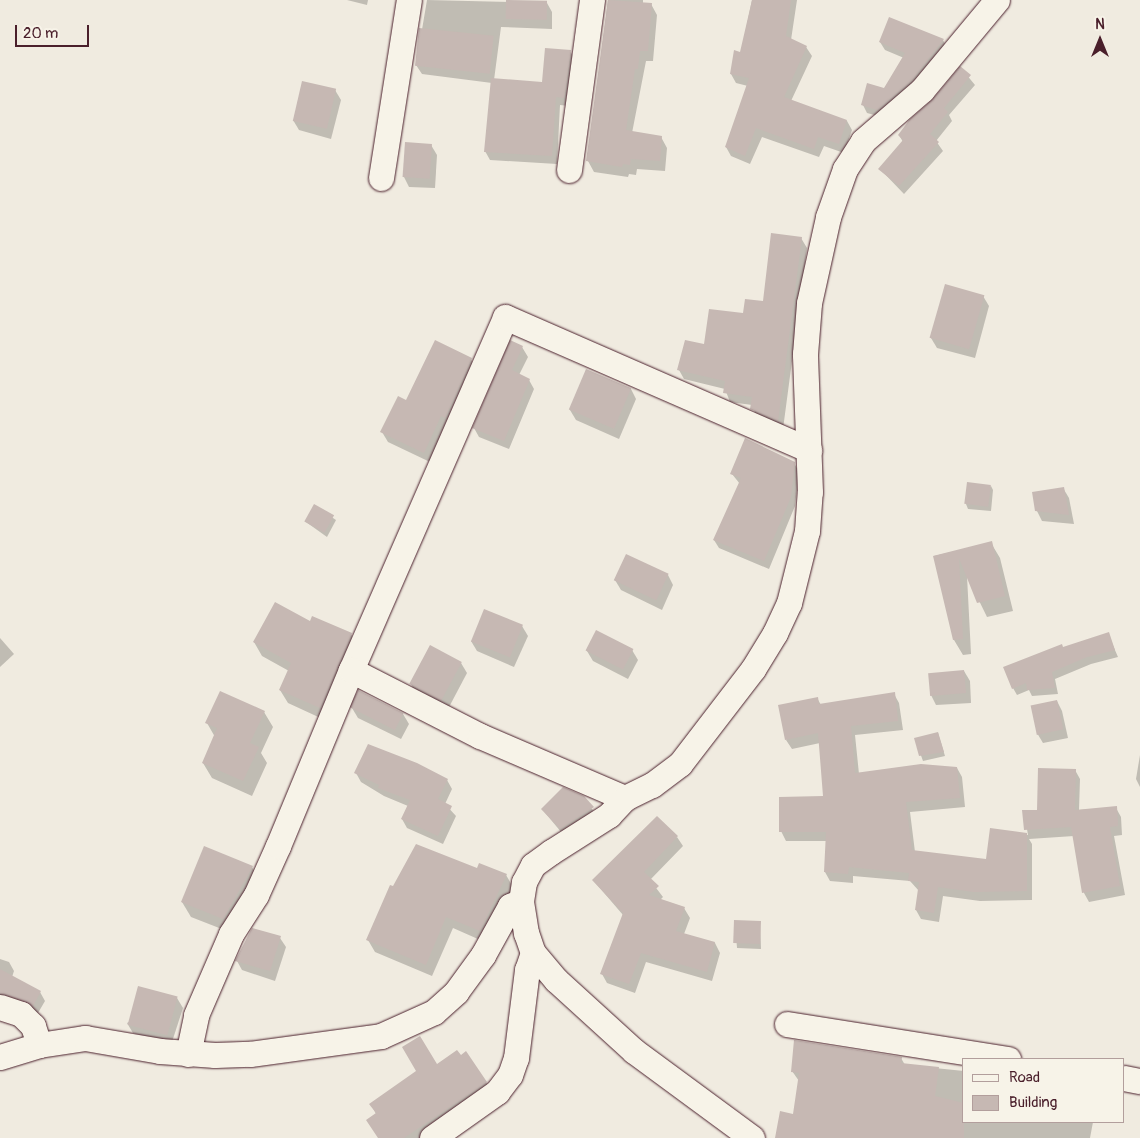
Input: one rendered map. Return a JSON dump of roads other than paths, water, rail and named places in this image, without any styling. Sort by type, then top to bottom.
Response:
[{"type":"street","points":[[381,178],[409,0]]},
{"type":"street","points":[[570,170],[592,0]]},
{"type":"street","points":[[752,1138],[627,1045],[586,1009],[533,953],[521,901],[524,882],[534,865],[609,815],[625,798],[652,785],[680,764],[753,669],[775,633],[789,603],[807,531],[809,450],[805,354],[809,303],[828,217],[845,169],[863,140],[922,90],[997,0]]},
{"type":"street","points":[[188,1054],[196,1016],[231,934],[256,895],[271,862],[351,670],[505,316],[809,450]]},
{"type":"street","points":[[351,670],[480,736],[625,798]]},
{"type":"street","points":[[0,1057],[39,1044],[85,1038],[188,1054],[250,1054],[381,1036],[410,1025],[434,1012],[456,992],[483,955],[510,906],[521,901]]},
{"type":"street","points":[[432,1138],[497,1092],[510,1075],[516,1058],[527,970],[533,953]]},
{"type":"street","points":[[0,1007],[21,1014],[32,1026],[39,1044]]},
{"type":"street","points":[[787,1024],[1002,1058]]},
{"type":"street","points":[[1125,1078],[1140,1081]]}]
